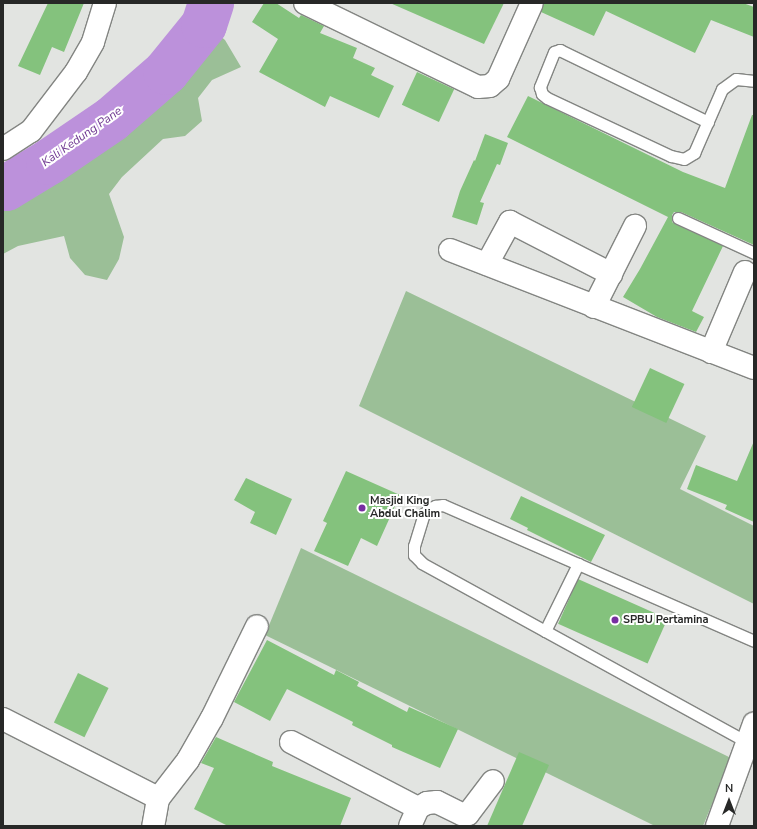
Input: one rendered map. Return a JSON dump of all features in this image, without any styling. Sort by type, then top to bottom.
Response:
[{"type":"street","points":[[3,149],[31,131],[76,72],[93,42],[105,3]]},
{"type":"street","points":[[305,3],[478,87],[490,86],[498,78],[532,3]]},
{"type":"street","points":[[486,264],[510,222],[611,274]]},
{"type":"street","points":[[594,307],[635,226]]},
{"type":"street","points":[[450,250],[754,368]]},
{"type":"street","points":[[710,352],[749,263]]},
{"type":"street","points":[[153,826],[158,799],[188,760],[212,718],[258,626]]},
{"type":"street","points":[[3,720],[158,799]]},
{"type":"street","points":[[717,826],[750,733]]},
{"type":"street","points":[[291,742],[414,817],[427,803],[437,802],[462,814],[468,814],[493,780]]},
{"type":"lane","points":[[708,122],[560,50],[554,52],[540,87],[542,94],[547,98],[671,156],[684,159],[694,153],[708,122],[722,89],[736,79],[754,81]]},
{"type":"lane","points":[[678,218],[749,263]]},
{"type":"lane","points":[[750,733],[545,631],[422,563],[414,555],[414,546],[424,514],[435,506],[443,505],[754,641]]},
{"type":"lane","points":[[545,631],[578,564]]},
{"type":"green space","points":[[213,30],[225,40],[241,67],[212,80],[198,98],[202,121],[185,136],[163,139],[122,177],[109,194],[124,237],[119,259],[107,280],[85,275],[70,258],[64,236],[18,246],[3,254],[3,198],[9,198],[118,127],[173,79]]},
{"type":"green space","points":[[406,291],[706,436],[680,489],[754,526],[754,604],[359,406]]},
{"type":"green space","points":[[301,548],[731,758],[703,826],[655,826],[265,635]]},
{"type":"building","points":[[48,3],[84,3],[64,52],[52,47],[40,75],[18,66]]},
{"type":"building","points":[[264,3],[276,3],[299,18],[301,15],[324,26],[320,33],[357,48],[353,58],[375,68],[371,75],[394,86],[379,118],[330,96],[325,107],[259,72],[278,39],[252,22]]},
{"type":"building","points":[[390,3],[504,3],[484,44]]},
{"type":"building","points":[[544,3],[743,3],[754,7],[754,37],[711,20],[695,53],[606,11],[594,36],[541,12]]},
{"type":"building","points":[[417,72],[454,89],[439,122],[402,105]]},
{"type":"building","points":[[528,96],[683,172],[725,188],[752,115],[754,115],[754,245],[681,212],[674,212],[672,215],[672,222],[675,224],[723,246],[692,311],[704,317],[696,332],[657,317],[623,297],[668,217],[507,137]]},
{"type":"building","points":[[485,134],[508,143],[500,165],[497,164],[480,202],[484,203],[477,225],[452,217],[460,191],[474,160],[475,161]]},
{"type":"building","points":[[650,368],[684,384],[666,423],[632,407]]},
{"type":"building","points":[[754,441],[754,522],[725,509],[727,505],[687,489],[696,465],[737,481]]},
{"type":"building","name":"Masjid King Abdul Chalim","points":[[346,471],[400,495],[377,546],[361,538],[348,566],[314,551],[327,523],[323,521]]},
{"type":"building","points":[[246,478],[292,499],[276,535],[250,523],[255,512],[234,500]]},
{"type":"building","points":[[521,496],[605,535],[591,562],[527,530],[528,528],[510,519]]},
{"type":"building","points":[[578,579],[668,619],[648,664],[558,624]]},
{"type":"building","points":[[267,640],[334,675],[336,670],[359,682],[357,686],[407,712],[409,707],[458,729],[440,768],[392,747],[392,745],[352,725],[353,722],[287,689],[270,721],[234,702]]},
{"type":"building","points":[[78,673],[109,688],[84,737],[54,722]]},
{"type":"building","points":[[216,737],[273,762],[272,766],[351,798],[340,826],[228,826],[194,809],[214,768],[201,763]]},
{"type":"building","points":[[519,752],[549,765],[522,826],[487,826]]},
{"type":"waterway","name":"Kali Kedung Pane","points":[[3,188],[6,188],[49,162],[112,119],[166,72],[204,25],[211,3]]},
{"type":"place","name":"Masjid King Abdul Chalim","points":[[362,508]]},
{"type":"place","name":"SPBU Pertamina","points":[[615,620]]}]
